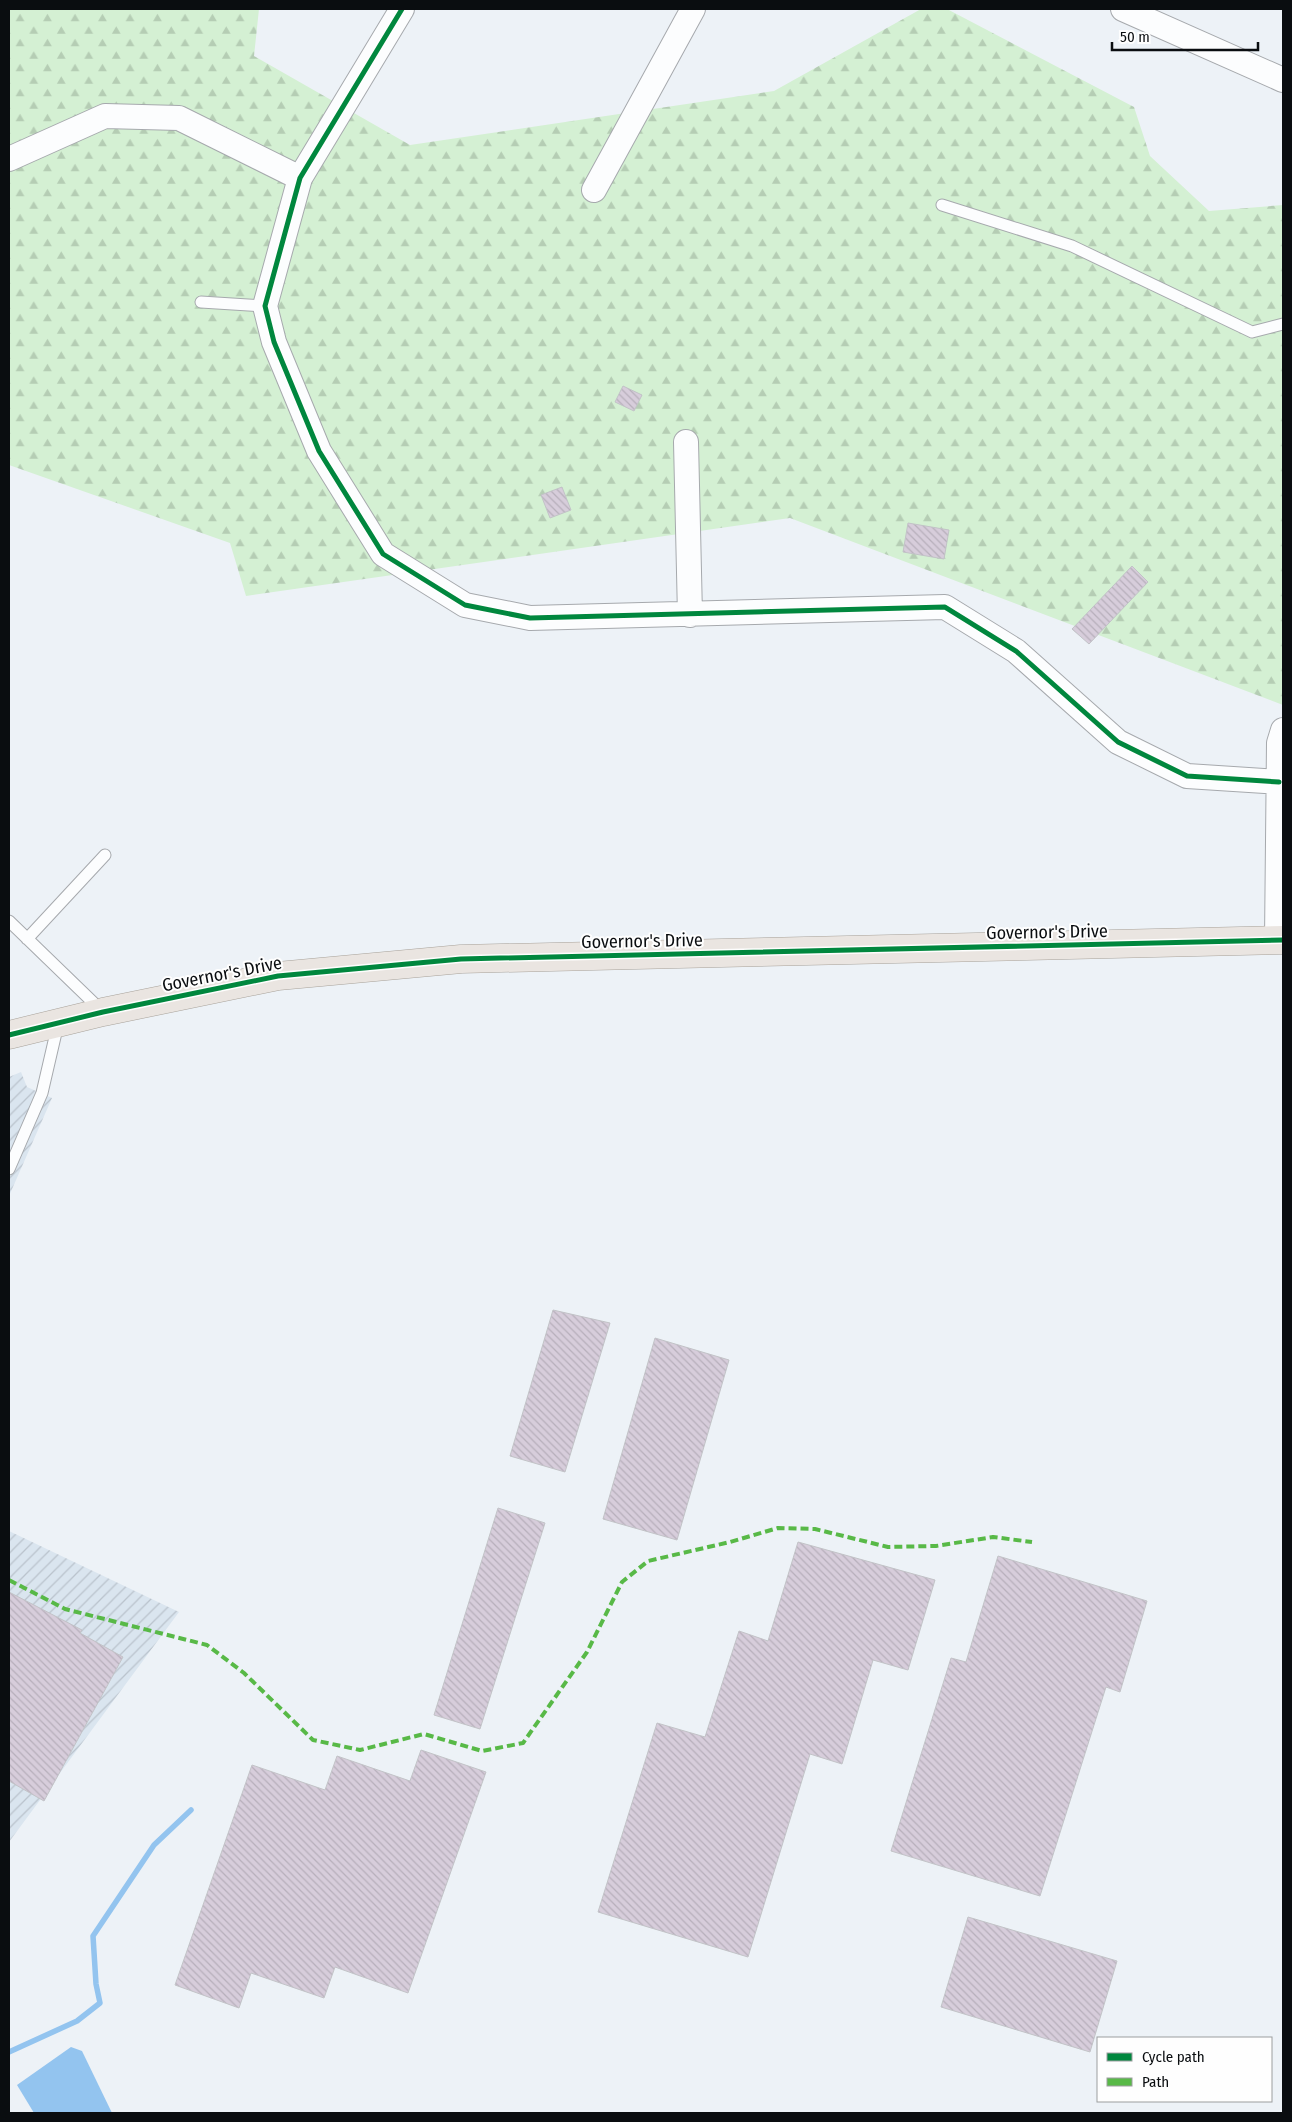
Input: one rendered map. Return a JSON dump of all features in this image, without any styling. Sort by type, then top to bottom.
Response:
[{"type":"main road","name":"Governor's Drive","points":[[9,1035],[103,1012],[278,976],[461,958],[1280,940]]},
{"type":"street","points":[[402,9],[300,178],[265,306],[274,342],[319,452],[383,554],[465,605],[530,618],[945,607],[1016,651],[1118,742],[1187,776],[1279,782]]},
{"type":"street","points":[[594,190],[693,9]]},
{"type":"street","points":[[1124,9],[1283,80]]},
{"type":"street","points":[[9,159],[105,116],[179,118],[300,178]]},
{"type":"street","points":[[686,442],[690,615]]},
{"type":"street","points":[[1280,940],[1279,743],[1283,730]]},
{"type":"lane","points":[[942,205],[1072,246],[1252,332],[1283,324]]},
{"type":"lane","points":[[201,302],[265,306]]},
{"type":"lane","points":[[27,939],[105,855]]},
{"type":"lane","points":[[9,921],[103,1012]]},
{"type":"lane","points":[[9,1169],[42,1094],[58,1023]]},
{"type":"shaded area","points":[[21,1072],[27,1087],[52,1098],[9,1196],[9,1077]]},
{"type":"shaded area","points":[[9,1531],[179,1612],[9,1842]]},
{"type":"green space","points":[[9,9],[259,9],[254,56],[410,145],[774,91],[921,9],[947,9],[1134,107],[1150,156],[1209,211],[1283,205],[1283,705],[790,518],[246,596],[230,543],[9,465]]},
{"type":"water","points":[[71,2047],[82,2051],[112,2113],[34,2113],[17,2085]]},
{"type":"building","points":[[623,386],[642,395],[634,411],[615,402]]},
{"type":"building","points":[[562,487],[571,510],[550,518],[541,495]]},
{"type":"building","points":[[908,523],[949,530],[944,559],[903,552]]},
{"type":"building","points":[[1132,566],[1148,582],[1089,644],[1072,629]]},
{"type":"building","points":[[553,1310],[610,1323],[565,1472],[510,1456]]},
{"type":"building","points":[[655,1338],[729,1360],[677,1540],[603,1519]]},
{"type":"building","points":[[498,1508],[545,1523],[480,1729],[434,1715]]},
{"type":"building","points":[[798,1542],[935,1580],[908,1670],[873,1660],[842,1764],[810,1754],[748,1957],[598,1912],[657,1723],[705,1737],[739,1631],[768,1641]]},
{"type":"building","points":[[998,1556],[1147,1601],[1120,1692],[1106,1687],[1040,1896],[891,1851],[951,1658],[966,1662]]},
{"type":"building","points":[[9,1592],[82,1630],[80,1633],[123,1657],[44,1801],[9,1781]]},
{"type":"building","points":[[421,1750],[486,1772],[408,1993],[335,1967],[324,1998],[251,1973],[239,2008],[175,1985],[252,1765],[325,1790],[337,1756],[410,1781]]},
{"type":"building","points":[[968,1917],[1117,1961],[1090,2052],[941,2007]]},
{"type":"waterway","points":[[9,2052],[77,2021],[100,2003],[96,1984],[93,1936],[154,1845],[191,1810]]},
{"type":"marked path","points":[[9,1580],[65,1609],[207,1645],[244,1673],[313,1740],[360,1750],[424,1734],[482,1751],[523,1743],[587,1652],[622,1582],[648,1561],[730,1542],[778,1528],[815,1529],[888,1547],[936,1546],[993,1537],[1032,1542]]},
{"type":"cycle path","points":[[402,9],[300,178],[265,306],[274,342],[319,451],[383,554],[465,605],[530,618],[945,607],[1016,651],[1118,742],[1187,776],[1279,782]]},
{"type":"cycle path","points":[[9,1035],[103,1012],[278,976],[461,959],[1283,940]]}]
